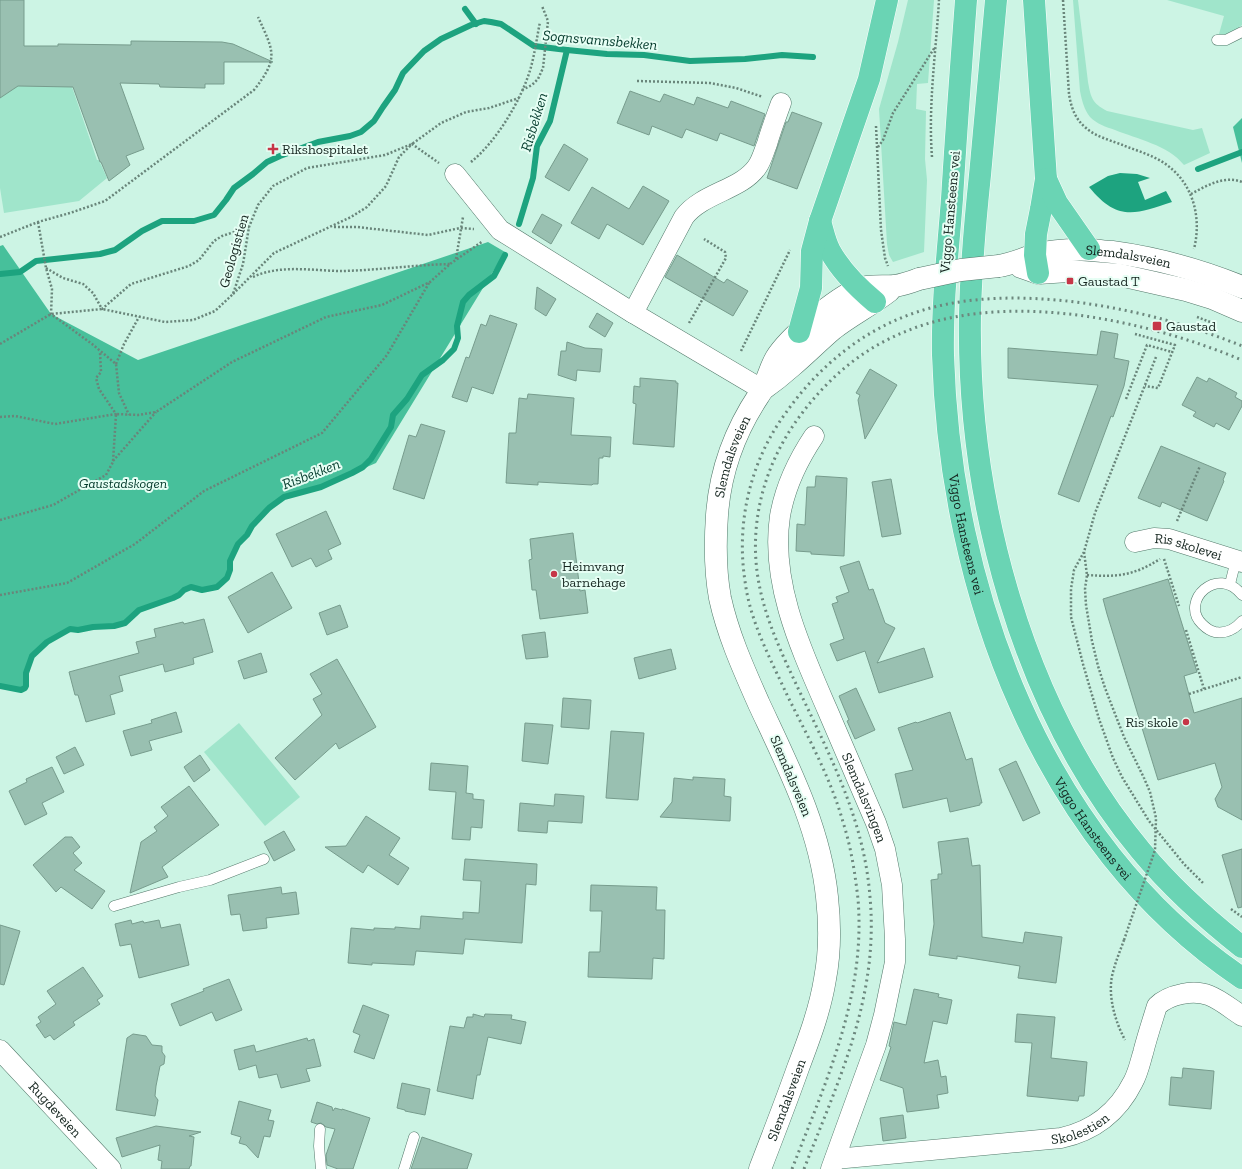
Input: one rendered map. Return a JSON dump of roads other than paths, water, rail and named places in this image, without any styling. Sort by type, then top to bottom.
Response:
[{"type":"highway","points":[[799,332],[811,288],[812,251],[820,221],[869,79],[886,0]]},
{"type":"highway","name":"Viggo Hansteens vei","points":[[966,0],[945,270],[943,355],[948,431],[963,523],[972,564],[987,615],[1012,685],[1047,761],[1074,804],[1107,851],[1147,898],[1197,946],[1242,978]]},
{"type":"highway","name":"Viggo Hansteens vei","points":[[996,0],[975,230],[970,316],[976,439],[981,478],[999,560],[1010,601],[1037,675],[1071,748],[1096,790],[1140,850],[1162,876],[1215,926],[1242,947]]},
{"type":"highway","points":[[1034,0],[1046,179],[1036,234],[1036,264]]},
{"type":"highway","points":[[1046,179],[1057,203],[1088,249]]},
{"type":"highway","points":[[820,221],[829,250],[847,276],[867,295]]},
{"type":"main road","name":"Slemdalsveien","points":[[1036,264],[1070,250],[1088,249],[1130,254],[1165,261],[1191,268],[1242,287]]},
{"type":"main road","name":"Slemdalsveien","points":[[760,1169],[805,1049],[821,999],[826,978],[829,921],[825,879],[815,835],[797,787],[739,658],[720,597],[717,575],[715,531],[723,475],[739,430],[762,390],[776,357],[799,332],[820,314],[867,295],[892,277],[919,279],[961,270],[1005,265],[1036,264],[1068,271],[1120,275],[1186,290],[1212,298],[1242,311]]},
{"type":"main road","name":"Slemdalsveien","points":[[762,390],[792,366],[809,349],[853,314],[867,295]]},
{"type":"street","points":[[632,313],[689,210],[700,202],[747,176],[757,167],[781,103]]},
{"type":"street","points":[[455,174],[500,230],[632,313],[762,390]]},
{"type":"street","name":"Slemdalsvingen","points":[[814,436],[795,468],[784,499],[778,534],[780,570],[793,625],[812,674],[876,823],[885,849],[892,885],[895,939],[895,962],[884,1016],[866,1074],[833,1164]]},
{"type":"street","name":"Ris skolevei","points":[[1135,542],[1154,538],[1166,547],[1239,561]]},
{"type":"street","name":"Skolestien","points":[[833,1164],[1061,1138],[1074,1135],[1096,1125],[1117,1106],[1133,1082],[1156,1006],[1168,998],[1190,992],[1202,992],[1210,995],[1242,1016]]},
{"type":"street","name":"Rugdeveien","points":[[0,1050],[111,1169]]},
{"type":"lane","points":[[1217,40],[1226,40],[1242,32]]},
{"type":"lane","points":[[1230,584],[1239,561]]},
{"type":"lane","points":[[1242,595],[1230,584],[1222,582],[1214,583],[1207,586],[1201,592],[1197,599],[1196,607],[1196,615],[1200,622],[1213,632],[1222,633],[1230,631],[1242,620]]},
{"type":"lane","points":[[114,906],[226,875],[264,859]]},
{"type":"lane","points":[[320,1129],[318,1146],[321,1169]]},
{"type":"lane","points":[[404,1169],[414,1137]]},
{"type":"waterway","points":[[465,9],[476,24]]},
{"type":"waterway","name":"Sognsvannsbekken","points":[[0,274],[20,272],[36,261],[100,254],[115,250],[142,231],[162,221],[194,221],[214,215],[234,188],[267,162],[318,142],[350,136],[361,132],[374,121],[395,90],[403,73],[424,51],[441,39],[471,25],[484,21],[501,24],[534,46],[567,50],[607,54],[644,55],[690,61],[745,59],[782,55],[813,57]]},
{"type":"waterway","name":"Risbekken","points":[[519,224],[533,178],[537,146],[550,121],[567,50]]},
{"type":"waterway","name":"Sognsvannsbekken","points":[[1198,169],[1242,152]]},
{"type":"waterway","name":"Risbekken","points":[[0,686],[21,690],[25,688],[26,673],[32,656],[47,642],[70,629],[78,630],[93,627],[114,626],[125,623],[139,610],[173,598],[191,587],[202,590],[217,587],[227,578],[230,570],[230,561],[238,544],[269,508],[284,497],[321,487],[363,467],[371,459],[391,427],[393,415],[407,399],[422,375],[443,360],[454,349],[458,338],[457,326],[463,302],[469,295],[494,276],[505,255]]},
{"type":"railway","points":[[792,1169],[818,1103],[841,1037],[850,1004],[856,970],[859,935],[858,899],[854,870],[846,831],[838,806],[818,758],[768,655],[756,626],[751,611],[745,581],[743,559],[744,515],[748,494],[755,473],[763,452],[773,433],[785,414],[811,381],[842,352],[878,329],[897,320],[917,312],[955,303],[995,298],[1038,299],[1081,303],[1124,310],[1166,320],[1206,332],[1242,346]]},
{"type":"railway","points":[[804,1169],[843,1070],[854,1037],[868,969],[871,934],[870,897],[866,868],[861,841],[853,814],[844,788],[774,634],[764,606],[758,578],[756,557],[758,516],[768,476],[785,438],[807,407],[828,383],[865,353],[893,337],[933,322],[977,314],[1022,311],[1068,314],[1114,321],[1159,332],[1202,345],[1242,360]]},
{"type":"place","name":"Rikshospitalet","points":[[273,149]]},
{"type":"place","name":"Gaustad T","points":[[1070,281]]},
{"type":"place","name":"Gaustad","points":[[1157,326]]},
{"type":"place","name":"Heimvang barnehage","points":[[554,574]]},
{"type":"place","name":"Ris skole","points":[[1186,722]]},
{"type":"park label","name":"Gaustadskogen","points":[[123,483]]}]
